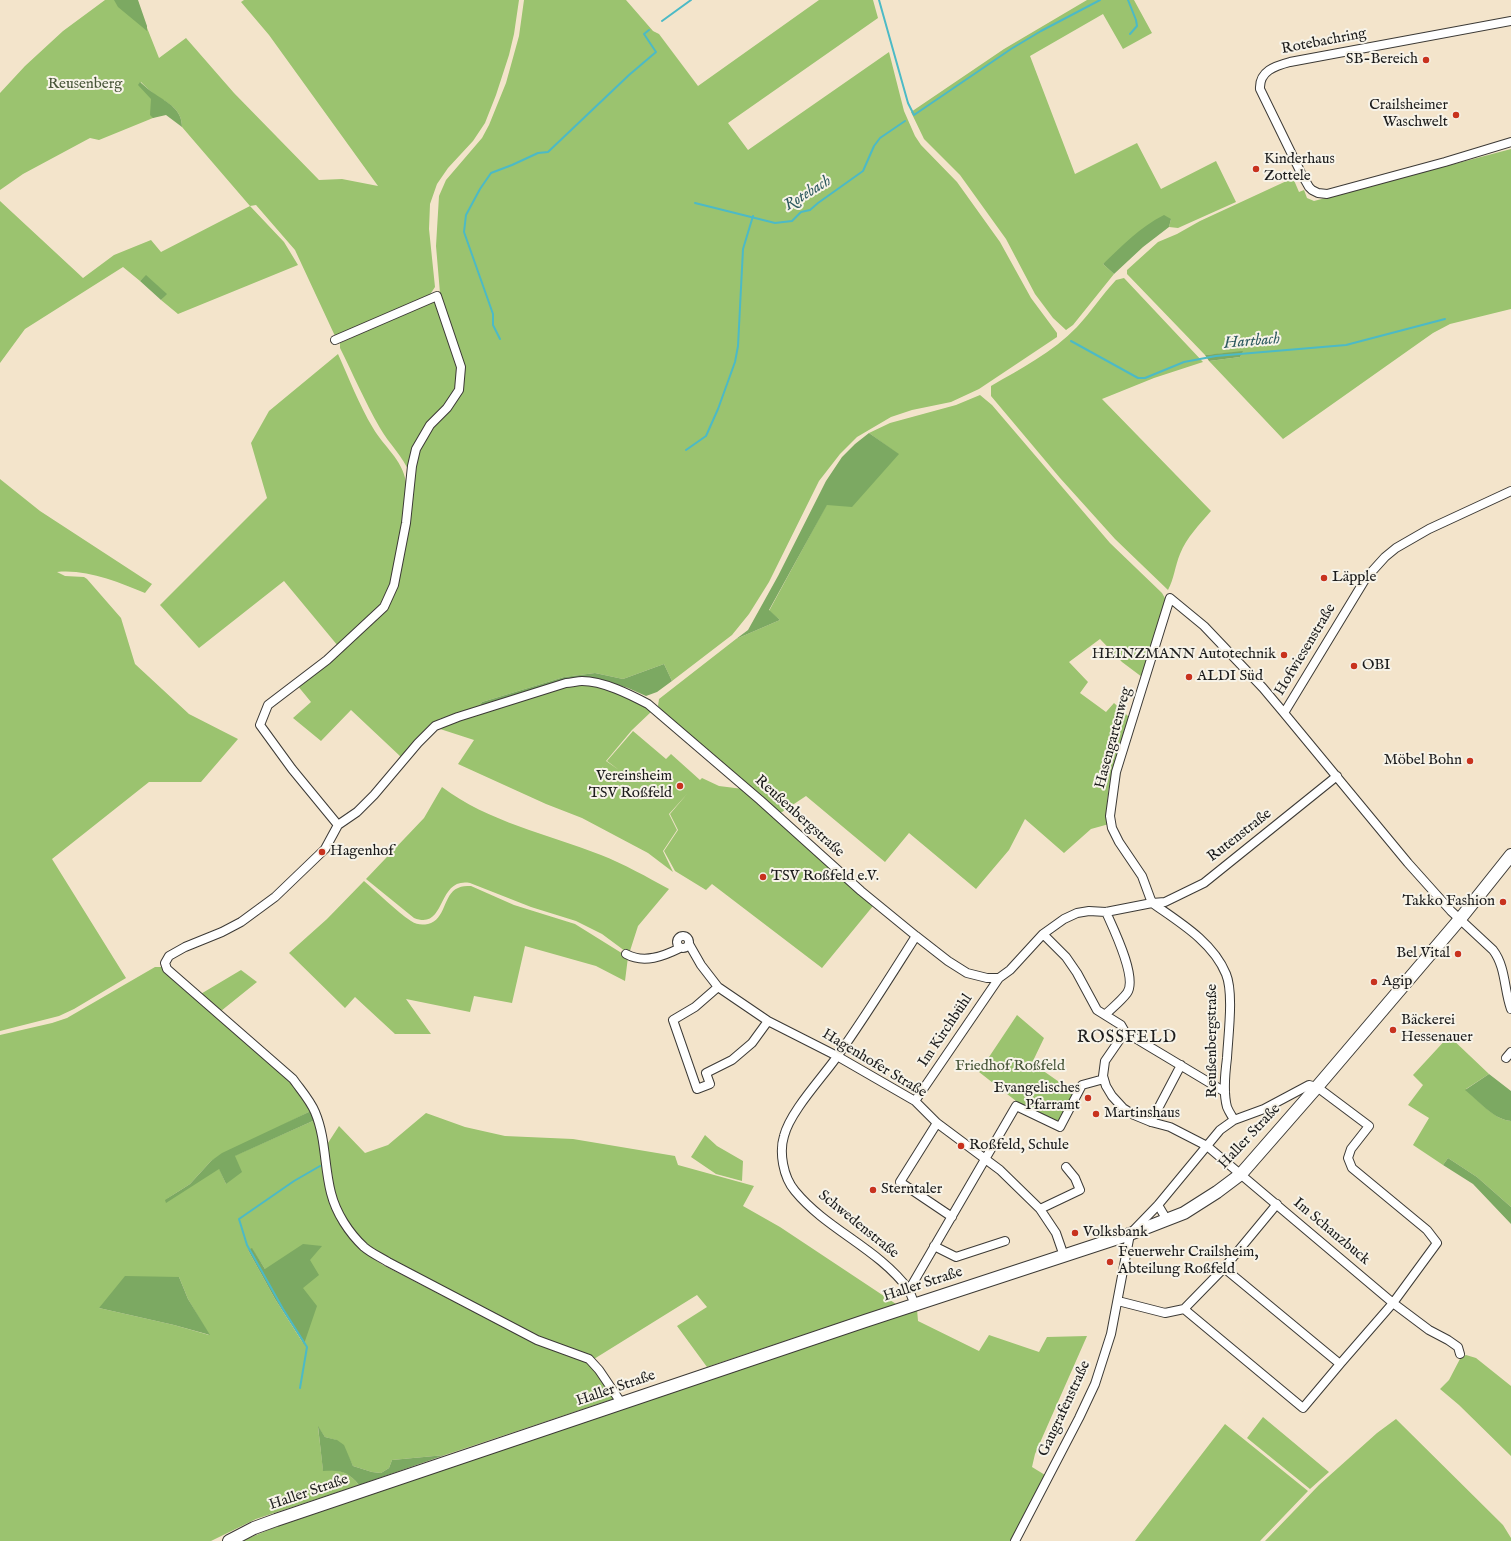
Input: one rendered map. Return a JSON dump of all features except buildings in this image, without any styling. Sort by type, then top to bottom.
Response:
[{"type":"main road","name":"Haller Straße","points":[[229,1541],[254,1528],[276,1520],[1130,1234],[1184,1213],[1217,1192],[1241,1174],[1463,923],[1511,855]]},
{"type":"main road","name":"Haller Straße","points":[[1501,869],[1511,859]]},
{"type":"street","name":"Rotebachring","points":[[1511,22],[1290,62],[1277,66],[1264,73],[1260,81],[1260,89],[1301,173],[1309,187],[1318,193],[1327,194],[1511,142]]},
{"type":"street","points":[[335,340],[437,296],[461,367],[459,390],[447,408],[430,425],[416,449],[412,466],[406,523],[394,585],[384,607],[327,660],[268,705],[260,725],[292,769],[338,825],[325,849],[275,897],[241,922],[222,932],[185,947],[169,956],[165,963],[166,969],[293,1079],[315,1110],[322,1131],[331,1193],[338,1211],[349,1229],[365,1248],[388,1262],[536,1340],[589,1359],[599,1370],[622,1404]]},
{"type":"street","name":"Hofwiesenstraße","points":[[1511,492],[1429,529],[1396,548],[1385,557],[1366,578],[1284,713],[1408,863],[1463,923],[1484,940],[1497,955],[1507,976],[1511,1009]]},
{"type":"street","name":"Hasengartenweg","points":[[1152,903],[1142,876],[1119,842],[1112,828],[1110,816],[1116,772],[1170,598],[1204,626],[1263,688],[1284,713]]},
{"type":"street","name":"Reußenbergstraße","points":[[338,825],[357,812],[374,795],[435,726],[566,684],[582,681],[594,682],[648,704],[760,800],[861,892],[948,962],[967,973],[987,978],[999,978]]},
{"type":"street","name":"Rutenstraße","points":[[1152,903],[1166,902],[1204,883],[1337,776]]},
{"type":"street","points":[[999,978],[1019,962],[1043,934],[1064,919],[1077,913],[1089,911],[1106,912],[1152,903]]},
{"type":"street","name":"Reußenbergstraße","points":[[1152,903],[1186,927],[1208,946],[1226,974],[1230,1021],[1225,1092],[1227,1107],[1234,1120]]},
{"type":"street","points":[[1105,1015],[1128,992],[1130,983],[1128,966],[1123,950],[1106,912]]},
{"type":"street","points":[[1043,934],[1066,957],[1077,973],[1097,1010],[1121,1025],[1125,1032],[1225,1092]]},
{"type":"street","name":"Schwedenstraße","points":[[915,1305],[909,1290],[901,1279],[888,1266],[818,1215],[794,1189],[786,1173],[782,1154],[783,1136],[789,1121],[837,1056],[916,936]]},
{"type":"street","name":"Hagenhofer Straße","points":[[626,954],[645,959],[664,956],[680,948],[686,947],[689,944],[701,965],[718,987],[768,1021],[837,1056],[915,1101],[937,1123],[1000,1170],[1040,1208],[1056,1234],[1064,1256]]},
{"type":"street","name":"Im Kirchbühl","points":[[915,1101],[999,978]]},
{"type":"street","points":[[706,1073],[710,1084],[697,1089],[673,1020],[695,1007],[718,987]]},
{"type":"street","points":[[693,1078],[732,1060],[752,1043],[768,1021]]},
{"type":"street","points":[[1125,1032],[1105,1061],[1104,1079],[1112,1096],[1123,1108],[1134,1115],[1151,1122],[1170,1127],[1207,1146],[1277,1204]]},
{"type":"street","points":[[1151,1122],[1181,1065]]},
{"type":"street","points":[[909,1290],[1016,1106],[1060,1127],[1082,1085],[1104,1079]]},
{"type":"street","points":[[1118,1301],[1165,1313],[1184,1309],[1303,1408],[1393,1303],[1437,1242],[1428,1230],[1352,1168],[1348,1158],[1350,1149],[1369,1126],[1317,1087],[1309,1086],[1264,1109],[1234,1120],[1220,1130],[1158,1205],[1130,1234]]},
{"type":"street","points":[[937,1123],[900,1182],[952,1217]]},
{"type":"street","points":[[1040,1208],[1080,1190],[1075,1178],[1066,1167]]},
{"type":"street","name":"Im Schanzbuck","points":[[1184,1309],[1224,1268],[1277,1204],[1393,1303],[1429,1330],[1458,1347],[1460,1354]]},
{"type":"street","points":[[1158,1205],[1167,1220]]},
{"type":"street","name":"Gaugrafenstraße","points":[[1015,1541],[1095,1384],[1111,1334],[1130,1234]]},
{"type":"street","points":[[934,1246],[956,1257],[1005,1241]]},
{"type":"street","points":[[1224,1268],[1340,1364]]},
{"type":"green space","name":"Reusenberg","points":[[105,0],[136,0],[159,58],[186,38],[234,93],[319,180],[342,179],[378,186],[269,35],[241,2],[244,0],[519,0],[509,55],[485,123],[473,141],[448,168],[437,184],[430,204],[429,229],[435,287],[429,296],[335,336],[295,250],[256,205],[250,206],[182,127],[180,116],[177,111],[155,95],[141,82],[139,85],[169,109],[153,118],[99,140],[90,138],[23,174],[0,190],[0,93],[25,66],[63,31]]},
{"type":"green space","points":[[114,0],[138,0],[147,26],[147,31],[118,7]]},
{"type":"green space","points":[[524,0],[626,0],[653,31],[659,34],[698,86],[819,0],[873,0],[878,18],[728,123],[748,150],[889,52],[904,111],[915,136],[921,145],[957,182],[1000,242],[1031,298],[1057,333],[1057,337],[979,389],[951,402],[912,410],[891,417],[857,437],[840,454],[819,481],[769,582],[749,614],[732,635],[672,681],[664,664],[623,679],[595,673],[564,677],[482,702],[479,707],[439,719],[401,757],[351,710],[321,741],[293,718],[311,702],[297,685],[375,620],[398,577],[413,497],[415,461],[419,446],[452,405],[462,375],[440,293],[436,246],[439,196],[446,180],[482,138],[489,125],[506,83],[519,36]]},
{"type":"green space","points":[[1087,0],[1134,0],[1152,33],[1123,49],[1103,14],[1030,56],[1075,174],[1137,143],[1161,189],[1216,161],[1236,202],[1178,228],[1169,227],[1171,219],[1103,264],[1114,274],[1073,325],[1066,330],[1053,318],[1035,294],[1006,239],[960,175],[924,139],[911,112],[1004,49]]},
{"type":"green space","points":[[140,82],[177,111],[180,116],[182,127],[166,115],[153,118],[150,115],[151,99],[138,85]]},
{"type":"green space","points":[[1511,149],[1511,309],[1450,324],[1433,333],[1283,439],[1209,361],[1240,357],[1242,352],[1205,355],[1127,274],[1127,270],[1158,242],[1293,178],[1299,192],[1304,190],[1307,198],[1314,201]]},
{"type":"green space","points":[[0,201],[83,278],[114,255],[151,240],[161,252],[250,206],[284,242],[298,265],[178,314],[161,300],[166,294],[146,276],[140,281],[123,267],[25,329],[0,363]]},
{"type":"green space","points":[[1164,215],[1171,219],[1169,227],[1143,247],[1114,274],[1103,264],[1139,231]]},
{"type":"green space","points":[[146,275],[167,294],[161,300],[140,281]]},
{"type":"green space","points":[[1124,278],[1203,362],[1154,378],[1102,399],[1211,511],[1186,542],[1178,559],[1168,590],[1115,539],[1060,478],[991,396],[991,386],[1036,360],[1068,336],[1116,280]]},
{"type":"green space","points":[[436,299],[454,356],[457,370],[457,382],[448,403],[430,423],[410,474],[404,461],[384,434],[364,398],[340,348],[340,343]]},
{"type":"green space","points":[[1243,351],[1240,357],[1209,361],[1205,355]]},
{"type":"green space","points":[[338,354],[368,419],[377,435],[397,460],[406,482],[407,493],[404,525],[396,562],[386,593],[381,603],[371,615],[338,646],[284,581],[199,648],[160,605],[267,498],[251,443],[269,411]]},
{"type":"green space","points":[[980,395],[992,405],[1110,543],[1162,593],[1166,600],[1142,677],[1122,662],[1100,639],[1069,662],[1088,682],[1080,693],[1106,712],[1114,703],[1129,717],[1116,756],[1110,784],[1107,811],[1109,824],[1091,829],[1064,853],[1025,819],[1009,850],[976,889],[909,833],[885,862],[806,796],[779,814],[658,706],[659,699],[736,639],[780,620],[769,611],[827,504],[898,454],[869,433],[890,423],[956,405]]},
{"type":"green space","points":[[869,433],[899,454],[852,507],[827,505],[769,610],[780,620],[736,639],[748,630],[778,576],[826,481],[842,457]]},
{"type":"green space","points":[[0,479],[40,511],[152,584],[145,593],[91,574],[80,572],[57,572],[65,576],[84,577],[87,579],[121,618],[135,664],[189,714],[238,739],[201,782],[149,782],[52,859],[126,978],[74,1009],[59,1016],[0,1031]]},
{"type":"green space","points":[[664,664],[672,681],[657,692],[646,696],[628,688],[597,678],[571,679],[479,707],[482,702],[564,677],[595,673],[623,679]]},
{"type":"green space","points":[[574,684],[590,684],[622,693],[652,711],[632,730],[606,761],[619,770],[607,761],[633,731],[666,759],[671,754],[700,780],[702,778],[719,786],[743,789],[873,906],[822,968],[712,884],[706,890],[675,871],[664,851],[678,830],[670,814],[687,794],[669,814],[677,830],[663,851],[673,872],[648,853],[582,818],[546,804],[458,764],[474,740],[437,728]]},
{"type":"green space","points":[[442,787],[460,799],[499,818],[581,847],[610,859],[669,889],[638,926],[629,954],[602,934],[576,921],[531,907],[470,883],[459,883],[452,888],[432,917],[424,920],[414,918],[366,879],[424,818]]},
{"type":"green space","points":[[364,881],[399,912],[417,924],[422,925],[434,922],[438,918],[453,891],[461,887],[471,886],[514,905],[575,924],[628,957],[625,981],[596,966],[525,946],[512,1003],[474,996],[470,1012],[406,999],[431,1034],[395,1034],[355,997],[345,1008],[289,953],[327,919]]},
{"type":"green space","points":[[155,967],[163,967],[176,983],[299,1090],[311,1111],[211,1161],[190,1184],[165,1200],[219,1168],[226,1184],[234,1156],[315,1120],[330,1198],[359,1246],[383,1265],[526,1339],[581,1359],[591,1366],[611,1390],[613,1399],[445,1455],[392,1460],[389,1468],[381,1473],[372,1472],[353,1466],[348,1456],[336,1440],[325,1437],[318,1427],[323,1470],[343,1472],[355,1480],[359,1485],[256,1519],[211,1541],[0,1541],[0,1035],[67,1018]],"holes":[[[252,1249],[265,1269],[303,1343],[275,1299],[248,1250]],[[179,1277],[188,1299],[209,1335],[174,1325],[99,1308]]]},
{"type":"green space","points":[[241,970],[257,982],[221,1011],[199,995]]},
{"type":"green space","name":"Friedhof Roßfeld","points":[[1017,1015],[1044,1038],[1032,1063],[1075,1093],[1059,1124],[1016,1101],[979,1072]]},
{"type":"green space","points":[[1449,1036],[1489,1074],[1466,1089],[1492,1113],[1505,1120],[1511,1121],[1511,1207],[1477,1177],[1448,1158],[1443,1165],[1413,1145],[1429,1118],[1408,1105],[1423,1085],[1413,1075]]},
{"type":"green space","points":[[1489,1074],[1511,1091],[1511,1121],[1498,1117],[1486,1109],[1465,1090]]},
{"type":"green space","points":[[311,1111],[315,1120],[235,1156],[242,1172],[226,1184],[219,1169],[166,1203],[165,1200],[190,1184],[211,1161],[222,1153]]},
{"type":"green space","points":[[426,1113],[465,1127],[505,1136],[573,1139],[675,1156],[678,1165],[754,1186],[743,1206],[780,1227],[896,1304],[707,1367],[677,1326],[707,1307],[697,1295],[594,1359],[530,1333],[388,1260],[366,1245],[350,1227],[340,1209],[334,1193],[332,1173],[326,1146],[339,1126],[365,1153],[388,1145]]},
{"type":"green space","points":[[705,1135],[717,1146],[743,1161],[742,1181],[716,1174],[691,1157]]},
{"type":"green space","points":[[1448,1158],[1477,1177],[1511,1207],[1511,1224],[1473,1184],[1443,1165]]},
{"type":"green space","points":[[303,1244],[322,1246],[310,1260],[319,1275],[303,1288],[317,1306],[304,1344],[275,1299],[248,1250],[252,1248],[265,1269]]},
{"type":"green space","points":[[125,1276],[179,1277],[188,1299],[210,1335],[174,1325],[99,1308]]},
{"type":"green space","points":[[917,1309],[918,1321],[979,1351],[989,1335],[1039,1352],[1047,1337],[1087,1336],[1035,1454],[1032,1467],[1045,1475],[1012,1541],[242,1541],[273,1528]]},
{"type":"green space","points":[[1466,1355],[1476,1358],[1511,1386],[1511,1456],[1459,1405],[1440,1389],[1449,1380],[1461,1357]]},
{"type":"green space","points":[[1263,1417],[1329,1472],[1310,1489],[1247,1438]]},
{"type":"green space","points":[[1396,1419],[1503,1525],[1511,1538],[1511,1541],[1265,1541],[1319,1485],[1377,1433]]},
{"type":"green space","points":[[1225,1424],[1308,1491],[1260,1541],[1135,1541]]},
{"type":"green space","points":[[318,1426],[325,1437],[337,1440],[344,1445],[353,1466],[372,1472],[381,1473],[389,1468],[392,1460],[445,1455],[359,1485],[355,1480],[343,1472],[323,1471]]},
{"type":"waterway","points":[[662,21],[691,0]]},
{"type":"waterway","name":"Rotebach","points":[[879,0],[908,103],[914,115],[1011,49],[1041,31],[1100,0]]},
{"type":"waterway","points":[[1128,0],[1137,26],[1130,34]]},
{"type":"waterway","points":[[500,339],[493,325],[493,314],[464,232],[466,215],[480,189],[491,173],[538,153],[548,152],[629,75],[656,52],[644,34],[649,30]]},
{"type":"waterway","name":"Rotebach","points":[[695,203],[775,223],[792,221],[801,212],[810,210],[863,171],[874,146],[880,138],[905,121]]},
{"type":"waterway","points":[[686,450],[706,436],[718,409],[735,362],[738,346],[743,249],[753,216]]},
{"type":"waterway","name":"Hartbach","points":[[1071,341],[1138,378],[1145,378],[1184,362],[1216,356],[1346,345],[1445,319]]},
{"type":"waterway","points":[[300,1388],[307,1347],[283,1309],[247,1245],[239,1219],[294,1181],[320,1166]]},
{"type":"place","name":"SB-Bereich","points":[[1426,60]]},
{"type":"place","name":"Crailsheimer Waschwelt","points":[[1456,115]]},
{"type":"place","name":"Kinderhaus Zottele","points":[[1256,169]]},
{"type":"place","name":"Läpple","points":[[1324,578]]},
{"type":"place","name":"HEINZMANN Autotechnik","points":[[1284,655]]},
{"type":"place","name":"OBI","points":[[1354,666]]},
{"type":"place","name":"ALDI Süd","points":[[1189,677]]},
{"type":"place","name":"Möbel Bohn","points":[[1470,761]]},
{"type":"place","name":"Vereinsheim TSV Roßfeld","points":[[680,786]]},
{"type":"place","name":"Hagenhof","points":[[322,852]]},
{"type":"place","name":"TSV Roßfeld e.V.","points":[[763,877]]},
{"type":"place","name":"Takko Fashion","points":[[1503,902]]},
{"type":"place","name":"Bel Vital","points":[[1458,954]]},
{"type":"place","name":"Agip","points":[[1374,982]]},
{"type":"place","name":"Bäckerei Hessenauer","points":[[1393,1030]]},
{"type":"place","name":"Evangelisches Pfarramt","points":[[1088,1098]]},
{"type":"place","name":"Martinshaus","points":[[1096,1114]]},
{"type":"place","name":"Roßfeld, Schule","points":[[961,1146]]},
{"type":"place","name":"Sterntaler","points":[[873,1190]]},
{"type":"place","name":"Volksbank","points":[[1075,1233]]},
{"type":"place","name":"Feuerwehr Crailsheim, Abteilung Roßfeld","points":[[1110,1262]]},
{"type":"district","name":"ROSSFELD","points":[[1127,1039]]}]
